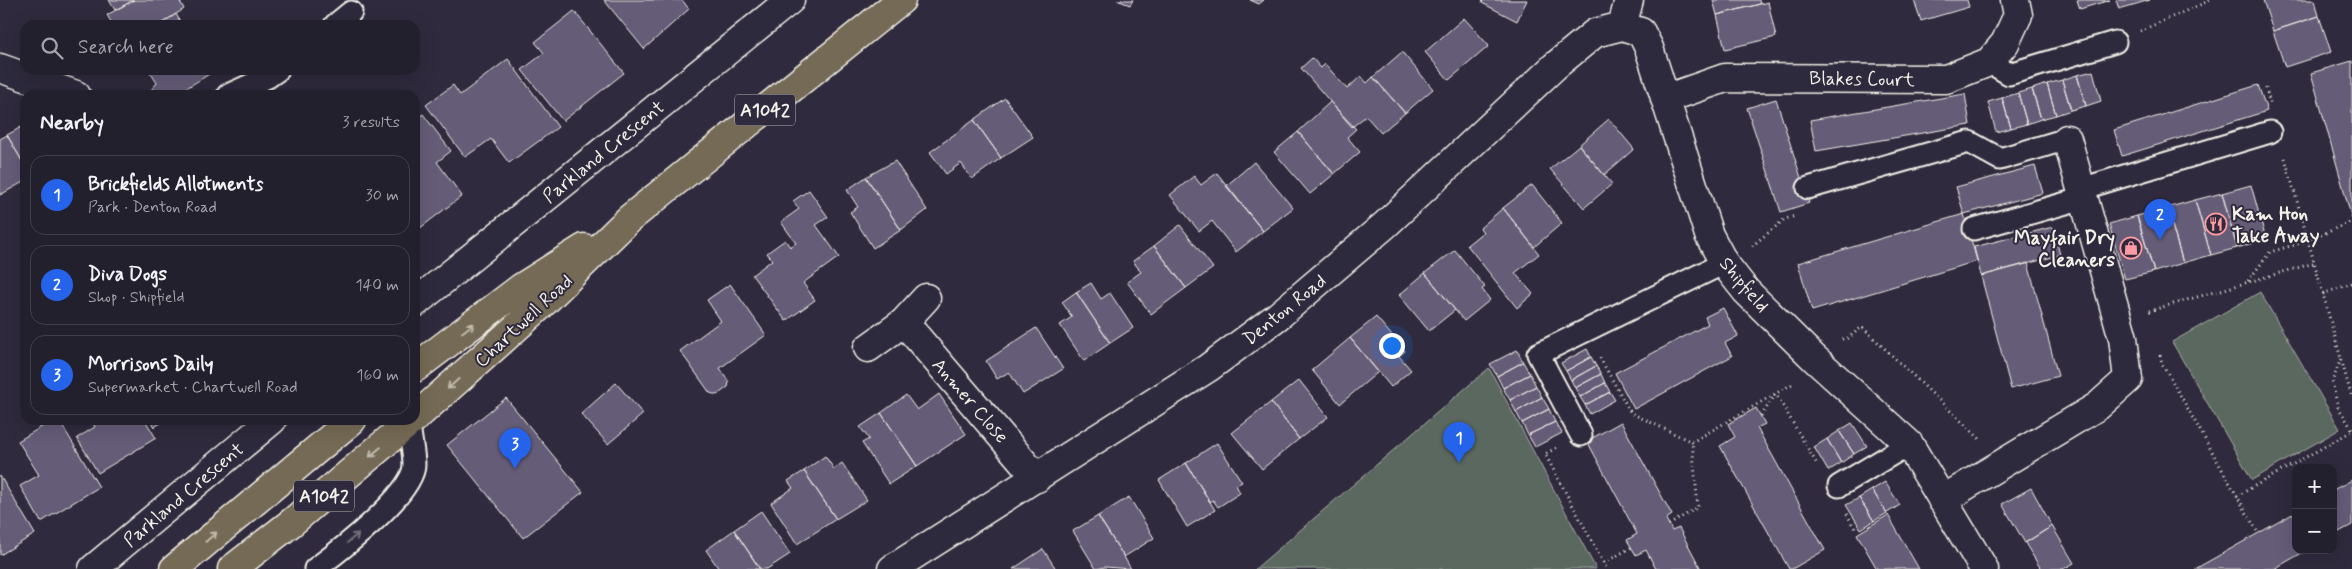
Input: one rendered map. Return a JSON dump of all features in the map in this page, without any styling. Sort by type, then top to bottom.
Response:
[{"type":"highway","name":"Chartwell Road","points":[[420,413],[539,307],[629,219],[901,0]]},
{"type":"highway","name":"Chartwell Road","points":[[420,364],[522,287],[629,219]]},
{"type":"highway","name":"A1042","points":[[174,569],[346,425]]},
{"type":"highway","name":"Chartwell Road","points":[[234,569],[291,524],[406,425]]},
{"type":"street","name":"Parkland Crescent","points":[[420,298],[790,0]]},
{"type":"street","points":[[1622,26],[1629,0]]},
{"type":"street","name":"Blakes Court","points":[[1665,99],[1725,78],[1946,79],[1989,62],[2005,43],[2018,15],[2015,0]]},
{"type":"street","name":"Shipfield","points":[[1622,26],[1641,32],[1649,48],[1710,235],[1724,263],[1746,290],[1815,359],[1909,444],[1984,569]]},
{"type":"street","name":"Denton Road","points":[[892,569],[1208,368],[1278,316],[1385,225],[1555,66],[1595,33],[1622,26]]},
{"type":"street","points":[[0,68],[62,90]]},
{"type":"street","points":[[1942,500],[2098,406],[2128,380],[2124,338],[2067,139]]},
{"type":"street","points":[[868,348],[904,322],[926,298]]},
{"type":"street","name":"Anmer Close","points":[[904,322],[1037,478]]},
{"type":"street","name":"Parkland Crescent","points":[[93,569],[266,425]]},
{"type":"lane","points":[[1989,62],[2009,74],[2115,42]]},
{"type":"lane","points":[[239,90],[271,75]]},
{"type":"lane","points":[[1974,229],[2270,132]]},
{"type":"lane","points":[[1810,187],[1969,142],[2000,159],[2067,139]]},
{"type":"lane","points":[[1581,435],[1538,354],[1724,263]]},
{"type":"lane","points":[[328,565],[401,493],[414,467],[412,425]]},
{"type":"lane","points":[[1840,496],[1909,444]]},
{"type":"path","points":[[2115,42],[2211,0]]},
{"type":"path","points":[[2266,88],[2271,107]]},
{"type":"path","points":[[2284,155],[2352,398]]},
{"type":"path","points":[[1724,263],[1742,254],[1785,219],[1813,210],[1810,187]]},
{"type":"path","points":[[2247,282],[2270,252],[2308,241],[2352,221]]},
{"type":"path","points":[[2118,320],[2314,263]]},
{"type":"path","points":[[2323,294],[2352,283]]},
{"type":"path","points":[[2150,311],[2152,319]]},
{"type":"path","points":[[1692,442],[1798,380],[1815,359],[1834,342],[1848,338],[1862,327],[1988,447],[2000,465]]},
{"type":"path","points":[[1584,331],[1631,413],[1692,442]]},
{"type":"path","points":[[2158,345],[2162,363],[2258,533]]},
{"type":"path","points":[[2237,496],[2352,430],[2338,407],[2332,382],[2341,359]]},
{"type":"path","points":[[1760,416],[1776,394]]},
{"type":"path","points":[[1776,394],[1821,471]]},
{"type":"path","points":[[1669,525],[1698,507],[1692,442]]},
{"type":"path","points":[[1558,446],[1545,454],[1607,569]]},
{"type":"path","points":[[1840,496],[1856,531]]},
{"type":"path","points":[[1604,563],[1632,547]]},
{"type":"green space","points":[[2260,292],[2340,429],[2252,480],[2172,342]]},
{"type":"green space","points":[[1489,368],[1596,569],[1255,569],[1269,557]]},
{"type":"building","points":[[109,0],[134,0],[115,10]]},
{"type":"building","points":[[134,0],[179,0],[184,9],[167,20],[110,20],[107,15]]},
{"type":"building","points":[[604,0],[682,0],[689,9],[644,49]]},
{"type":"building","points":[[1117,0],[1133,0],[1130,5]]},
{"type":"building","points":[[1250,0],[1264,0],[1259,4]]},
{"type":"building","points":[[1483,0],[1527,0],[1517,21],[1482,3]]},
{"type":"building","points":[[1713,0],[1759,0],[1760,4],[1717,15]]},
{"type":"building","points":[[1914,0],[1967,0],[1969,7],[1921,21]]},
{"type":"building","points":[[2077,0],[2110,0],[2080,9]]},
{"type":"building","points":[[2116,0],[2150,0],[2119,9]]},
{"type":"building","points":[[2263,0],[2315,0],[2319,16],[2273,31]]},
{"type":"building","points":[[1768,2],[1776,37],[1725,49],[1717,15]]},
{"type":"building","points":[[574,11],[624,73],[563,121],[522,70],[544,53],[535,42]]},
{"type":"building","points":[[176,14],[179,20],[167,20]]},
{"type":"building","points":[[2319,16],[2331,52],[2285,67],[2273,31]]},
{"type":"building","points":[[1464,18],[1489,46],[1449,80],[1425,52]]},
{"type":"building","points":[[1402,52],[1433,89],[1405,113],[1373,77]]},
{"type":"building","points":[[1312,58],[1321,68],[1325,64],[1347,89],[1361,76],[1367,83],[1373,77],[1405,113],[1381,133],[1366,116],[1352,127],[1301,68]]},
{"type":"building","points":[[508,59],[558,127],[509,163],[491,139],[465,157],[426,105],[453,85],[460,95]]},
{"type":"building","points":[[2352,61],[2352,219],[2311,73]]},
{"type":"building","points":[[2093,71],[2101,101],[2086,106],[2077,75]]},
{"type":"building","points":[[152,75],[208,75],[183,90],[151,90],[157,83]]},
{"type":"building","points":[[2077,75],[2086,106],[2071,110],[2062,80]]},
{"type":"building","points":[[2062,80],[2071,110],[2056,115],[2047,84]]},
{"type":"building","points":[[2047,84],[2056,115],[2041,119],[2032,89]]},
{"type":"building","points":[[2258,85],[2267,111],[2122,156],[2114,130]]},
{"type":"building","points":[[2032,89],[2041,119],[2027,124],[2018,93]]},
{"type":"building","points":[[2018,93],[2027,124],[2011,128],[2002,98]]},
{"type":"building","points":[[1965,94],[1970,125],[1816,151],[1810,120]]},
{"type":"building","points":[[1005,98],[1033,137],[1001,158],[974,120]]},
{"type":"building","points":[[2002,98],[2011,128],[1996,132],[1988,102]]},
{"type":"building","points":[[1776,99],[1809,203],[1781,212],[1747,108]]},
{"type":"building","points":[[1330,102],[1356,129],[1347,137],[1360,152],[1334,174],[1298,132]]},
{"type":"building","points":[[423,114],[451,151],[437,162],[462,196],[420,228],[420,116]]},
{"type":"building","points":[[1609,119],[1634,149],[1604,175],[1579,145]]},
{"type":"building","points":[[974,120],[1001,158],[972,179],[961,163],[946,174],[930,152]]},
{"type":"building","points":[[20,128],[20,157],[7,135]]},
{"type":"building","points":[[1298,132],[1334,174],[1310,194],[1274,152]]},
{"type":"building","points":[[7,135],[20,157],[20,184],[0,195],[0,139]]},
{"type":"building","points":[[1579,145],[1612,184],[1584,208],[1550,169]]},
{"type":"building","points":[[895,161],[927,210],[901,230],[866,177]]},
{"type":"building","points":[[1254,162],[1293,208],[1263,231],[1226,186]]},
{"type":"building","points":[[2035,166],[2043,193],[1964,214],[1956,187]]},
{"type":"building","points":[[1217,173],[1263,231],[1236,252],[1212,221],[1199,231],[1170,195],[1194,176],[1201,185]]},
{"type":"building","points":[[866,177],[901,230],[873,248],[850,212],[858,207],[847,190]]},
{"type":"building","points":[[1532,185],[1562,223],[1534,247],[1503,208]]},
{"type":"building","points":[[2251,185],[2266,239],[2237,248],[2222,193]]},
{"type":"building","points":[[809,190],[828,217],[816,225],[839,257],[803,283],[815,300],[786,321],[752,275],[772,260],[767,253],[785,240],[790,247],[796,243],[781,222],[799,209],[793,201]]},
{"type":"building","name":"Kam Hon Take Away","points":[[2222,193],[2237,248],[2211,255],[2195,200]]},
{"type":"building","points":[[2195,200],[2211,255],[2183,263],[2167,208]]},
{"type":"building","points":[[1503,208],[1539,254],[1515,273],[1533,294],[1517,308],[1467,245],[1483,232],[1480,228]]},
{"type":"building","points":[[2167,208],[2183,263],[2154,272],[2137,216]]},
{"type":"building","points":[[1964,214],[1977,261],[1812,311],[1798,263]]},
{"type":"building","name":"Mayfair Dry Cleaners","points":[[2137,216],[2154,272],[2125,279],[2109,224]]},
{"type":"building","points":[[1180,225],[1213,268],[1186,288],[1154,246]]},
{"type":"building","points":[[2053,227],[2060,255],[1981,276],[1974,247]]},
{"type":"building","points":[[1154,246],[1186,288],[1151,314],[1127,282],[1141,272],[1133,261]]},
{"type":"building","points":[[1455,250],[1485,287],[1482,289],[1490,300],[1464,321],[1425,273]]},
{"type":"building","points":[[2028,263],[2058,376],[2011,389],[1981,276]]},
{"type":"building","points":[[1425,273],[1455,310],[1429,331],[1399,295]]},
{"type":"building","points":[[1091,283],[1101,299],[1110,293],[1133,328],[1110,343],[1076,292]]},
{"type":"building","points":[[730,284],[766,335],[720,368],[729,382],[728,387],[717,395],[710,393],[680,351],[721,321],[707,300]]},
{"type":"building","points":[[1076,292],[1110,343],[1084,361],[1060,325],[1072,317],[1062,302]]},
{"type":"building","points":[[1723,308],[1738,336],[1725,343],[1732,356],[1634,409],[1615,373],[1708,324],[1705,317]]},
{"type":"building","points":[[1376,317],[1405,351],[1399,356],[1411,370],[1391,387],[1350,338]]},
{"type":"building","points":[[1036,328],[1063,369],[1023,394],[1009,372],[997,379],[986,361]]},
{"type":"building","points":[[1350,338],[1378,372],[1340,404],[1312,370]]},
{"type":"building","points":[[1587,349],[1591,357],[1566,371],[1561,363]]},
{"type":"building","points":[[1517,350],[1523,362],[1497,376],[1490,364]]},
{"type":"building","points":[[1591,357],[1596,366],[1571,380],[1566,371]]},
{"type":"building","points":[[1523,362],[1530,374],[1503,388],[1497,376]]},
{"type":"building","points":[[1596,366],[1601,374],[1575,388],[1571,380]]},
{"type":"building","points":[[1530,374],[1536,386],[1510,400],[1503,388]]},
{"type":"building","points":[[1601,374],[1605,383],[1580,397],[1575,388]]},
{"type":"building","points":[[1299,380],[1328,417],[1299,439],[1271,402]]},
{"type":"building","points":[[616,383],[643,414],[608,444],[581,414]]},
{"type":"building","points":[[1605,383],[1610,392],[1585,405],[1580,397]]},
{"type":"building","points":[[1536,386],[1542,397],[1516,412],[1510,400]]},
{"type":"building","points":[[1610,392],[1615,400],[1590,414],[1585,405]]},
{"type":"building","points":[[939,394],[966,434],[917,466],[881,413],[906,395],[917,410]]},
{"type":"building","points":[[1542,397],[1549,409],[1522,423],[1516,412]]},
{"type":"building","points":[[506,398],[583,492],[523,538],[447,445]]},
{"type":"building","points":[[1271,402],[1299,439],[1262,469],[1232,433]]},
{"type":"building","points":[[1756,408],[1765,424],[1757,428],[1825,550],[1792,569],[1789,569],[1720,446],[1735,437],[1728,424]]},
{"type":"building","points":[[1549,409],[1555,422],[1528,435],[1522,423]]},
{"type":"building","points":[[881,413],[917,466],[889,484],[862,443],[869,439],[860,427]]},
{"type":"building","points":[[1555,422],[1562,433],[1535,447],[1528,435]]},
{"type":"building","points":[[1621,422],[1672,515],[1666,519],[1672,531],[1679,528],[1701,569],[1656,569],[1646,550],[1636,555],[1627,540],[1637,534],[1587,441]]},
{"type":"building","points":[[1852,423],[1867,446],[1854,454],[1839,431]]},
{"type":"building","points":[[45,425],[62,425],[99,487],[41,522],[20,486],[39,475],[18,441]]},
{"type":"building","points":[[94,425],[148,425],[156,438],[98,473],[77,438],[95,427]]},
{"type":"building","points":[[1839,431],[1854,454],[1841,463],[1827,439]]},
{"type":"building","points":[[1827,439],[1841,463],[1828,471],[1814,447]]},
{"type":"building","points":[[1217,443],[1242,482],[1236,485],[1240,493],[1218,507],[1213,500],[1210,502],[1186,463]]},
{"type":"building","points":[[825,456],[834,469],[842,463],[867,500],[836,519],[804,471]]},
{"type":"building","points":[[1186,463],[1215,510],[1187,527],[1159,480]]},
{"type":"building","points":[[804,471],[836,519],[797,544],[771,503],[793,488],[788,481]]},
{"type":"building","points":[[0,476],[35,534],[0,555]]},
{"type":"building","points":[[2352,480],[2352,525],[2337,533],[2337,509],[2337,488]]},
{"type":"building","points":[[1885,482],[1900,505],[1887,513],[1872,490]]},
{"type":"building","points":[[2031,488],[2052,526],[2025,543],[2002,504]]},
{"type":"building","points":[[1872,490],[1887,513],[1874,521],[1859,498]]},
{"type":"building","points":[[1129,497],[1154,538],[1124,557],[1098,516]]},
{"type":"building","points":[[1859,498],[1874,521],[1861,529],[1846,505]]},
{"type":"building","points":[[761,511],[790,554],[767,569],[760,569],[734,530]]},
{"type":"building","points":[[2292,514],[2292,554],[2300,554],[2274,569],[2195,569]]},
{"type":"building","points":[[1888,515],[1919,569],[1877,569],[1857,534]]},
{"type":"building","points":[[1098,516],[1131,569],[1105,567],[1096,569],[1073,531]]},
{"type":"building","points":[[2052,526],[2074,563],[2063,569],[2041,569],[2025,543]]},
{"type":"building","points":[[734,530],[760,569],[719,569],[706,550]]},
{"type":"building","points":[[1043,549],[1056,569],[1013,569]]},
{"type":"place","name":"Kam Hon Take Away","points":[[2216,224]]},
{"type":"place","name":"Diva Dogs","points":[[2160,240]]},
{"type":"place","name":"Mayfair Dry Cleaners","points":[[2131,248]]},
{"type":"place","name":"Brickfields Allotments","points":[[1459,463]]},
{"type":"place","name":"Morrisons Daily","points":[[515,469]]}]
